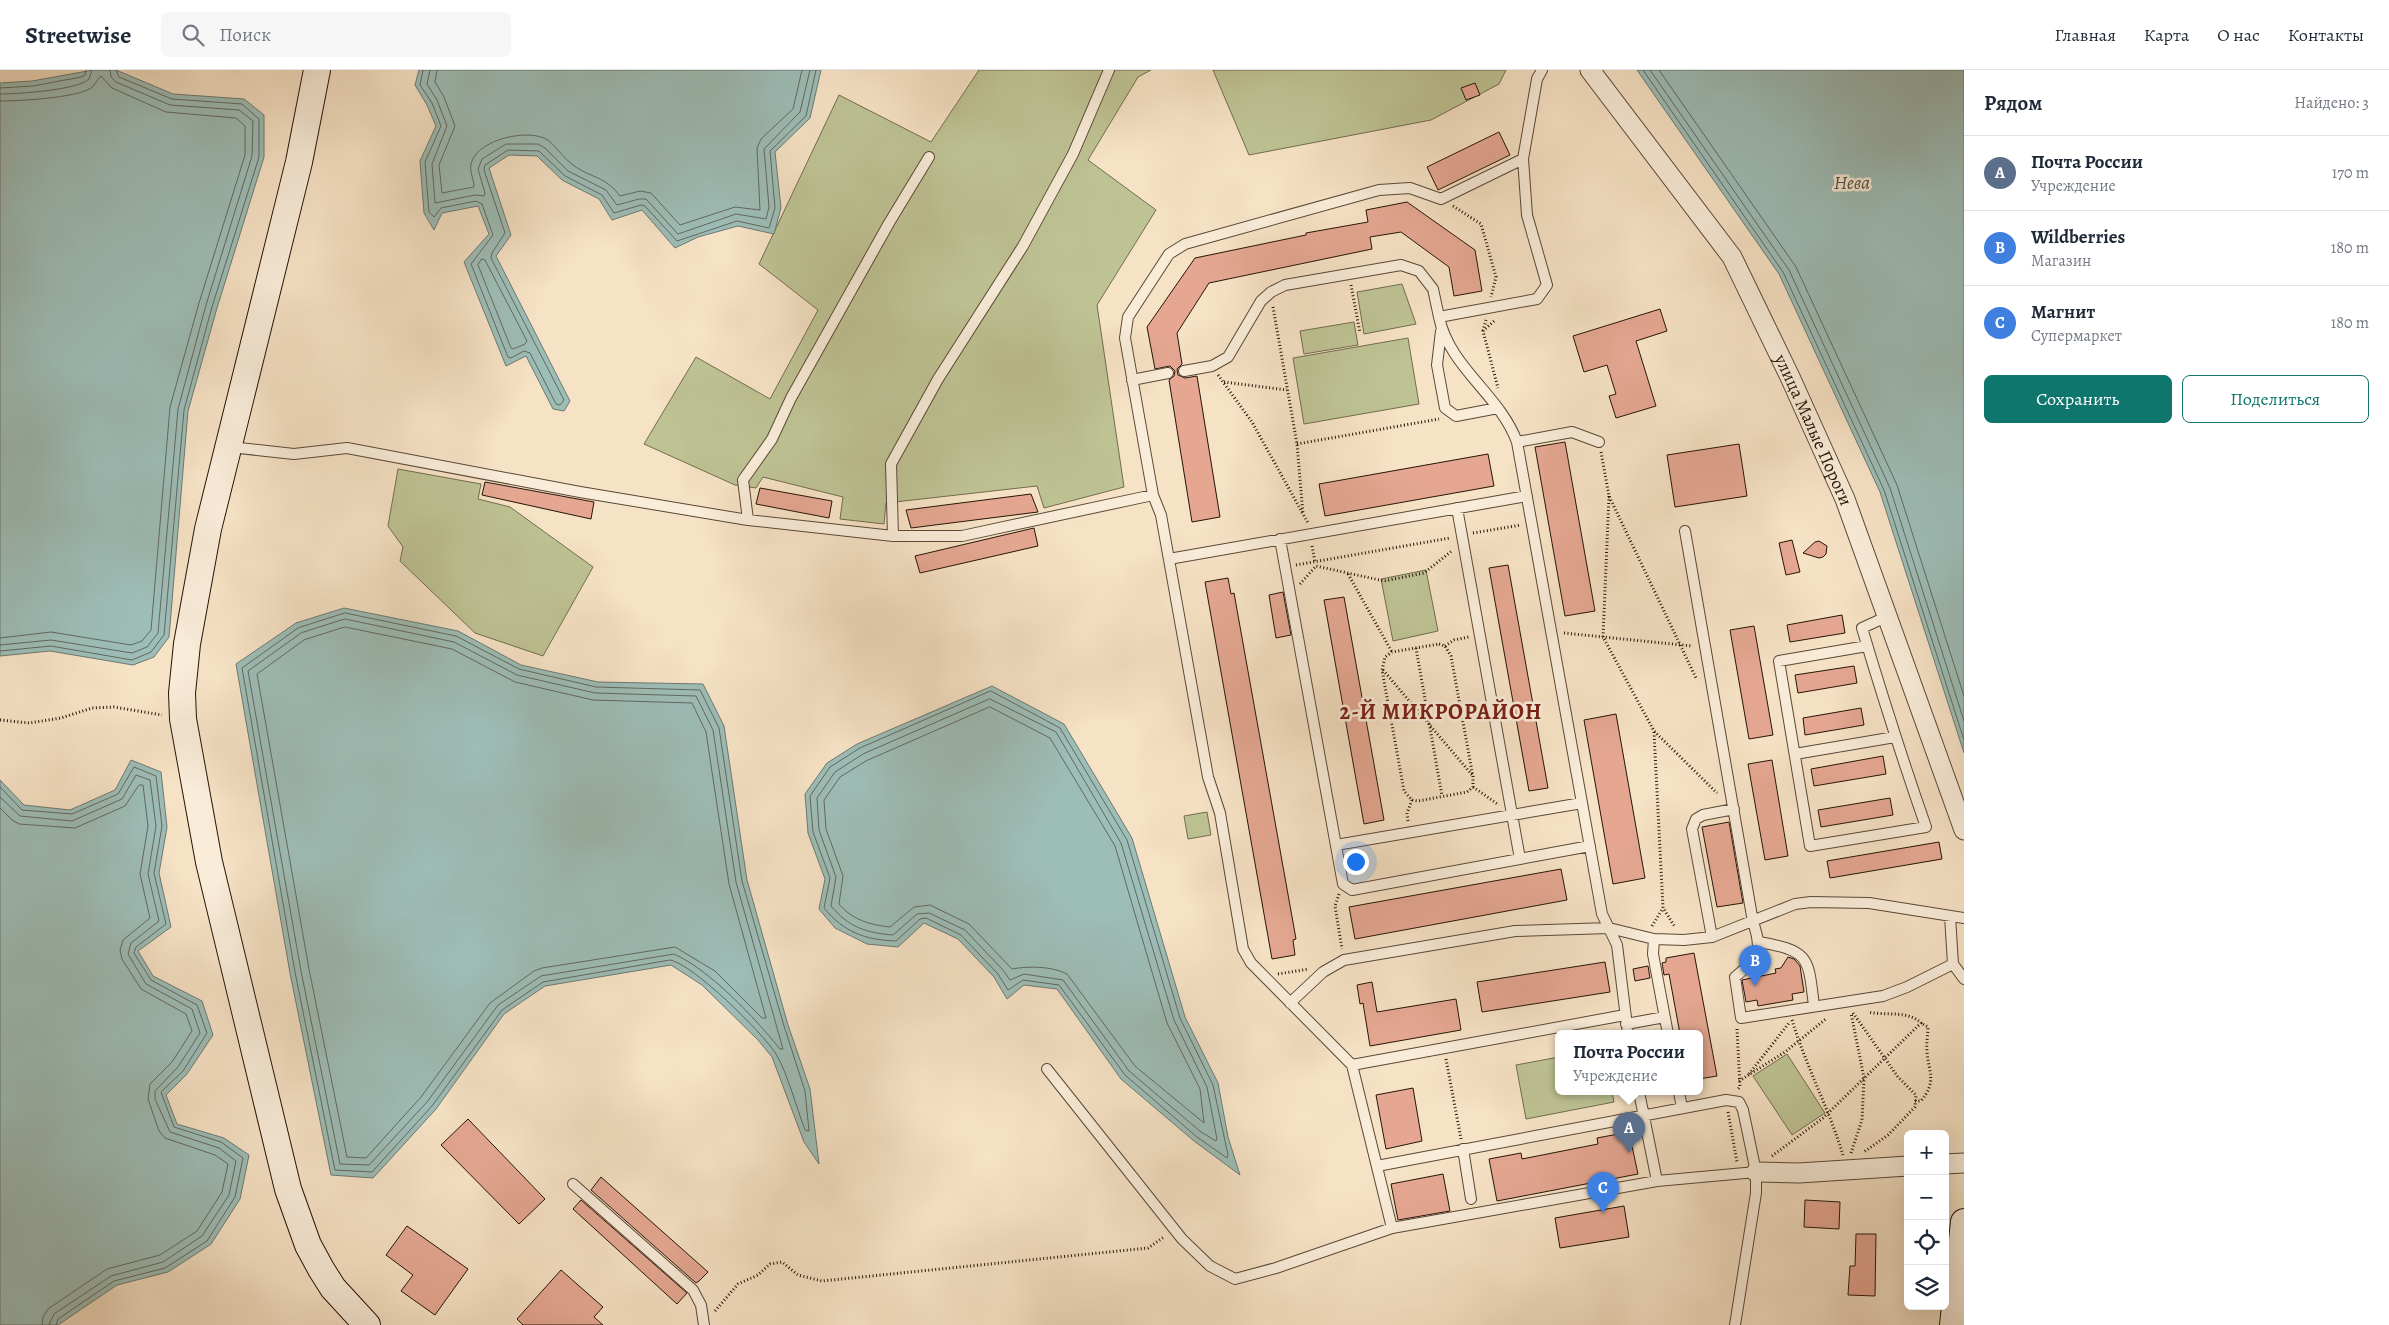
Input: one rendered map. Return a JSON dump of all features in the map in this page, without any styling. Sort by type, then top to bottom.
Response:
[{"type":"street","points":[[317,70],[300,162],[208,529],[191,619],[184,669],[182,719],[209,862],[288,1189],[308,1245],[321,1269],[338,1294],[367,1325]]},
{"type":"street","name":"улица Малые Пороги","points":[[1590,70],[1732,257],[1790,377],[1845,499],[1964,830]]},
{"type":"street","points":[[1949,1164],[1964,1163]]},
{"type":"street","points":[[1750,1171],[1799,1173],[1846,1167],[1904,1166]]},
{"type":"street","points":[[1953,1325],[1964,1222]]},
{"type":"lane","points":[[893,536],[891,464],[938,379],[1023,246],[1073,154],[1109,70]]},
{"type":"lane","points":[[1439,317],[1537,299],[1547,285],[1526,215],[1523,159],[1537,79],[1542,70]]},
{"type":"lane","points":[[748,520],[743,480],[772,439],[791,398],[929,157]]},
{"type":"lane","points":[[1392,1228],[1352,1065],[1264,977],[1251,963],[1243,949],[1220,813],[1208,777],[1161,516],[1153,495],[1124,338],[1128,317],[1169,254],[1185,244],[1379,190],[1410,188],[1442,198],[1523,159]]},
{"type":"lane","points":[[1184,371],[1212,366],[1228,357],[1262,301],[1271,292],[1285,285],[1401,264],[1419,271],[1433,288],[1442,330],[1451,349],[1498,408],[1517,442],[1602,914],[1617,944],[1626,1025]]},
{"type":"lane","points":[[1442,330],[1437,365],[1445,408],[1456,416],[1498,408]]},
{"type":"lane","points":[[1132,380],[1168,374]]},
{"type":"lane","points":[[1517,442],[1572,432],[1599,442]]},
{"type":"lane","points":[[229,447],[294,454],[347,448],[580,492],[748,520],[893,536],[962,536],[1153,495]]},
{"type":"lane","points":[[1169,559],[1527,496]]},
{"type":"lane","points":[[1457,508],[1520,859]]},
{"type":"lane","points":[[1685,531],[1753,922],[1759,942],[1756,956],[1735,977],[1741,1018],[1814,1006],[1851,1005],[1884,996],[1907,987],[1953,964]]},
{"type":"lane","points":[[1280,539],[1343,884],[1352,890],[1590,846]]},
{"type":"lane","points":[[1868,646],[1779,661],[1810,846],[1926,827],[1895,737],[1868,646],[1862,628],[1886,617]]},
{"type":"lane","points":[[1795,754],[1895,737]]},
{"type":"lane","points":[[1336,845],[1582,803]]},
{"type":"lane","points":[[1712,937],[1692,829],[1696,819],[1703,815],[1734,810]]},
{"type":"lane","points":[[1290,1003],[1323,972],[1342,962],[1515,931],[1609,928],[1650,938],[1684,940],[1712,937],[1796,904],[1811,902],[1869,903],[1964,918]]},
{"type":"lane","points":[[1950,916],[1953,964],[1964,978]]},
{"type":"lane","points":[[1650,938],[1667,1030]]},
{"type":"lane","points":[[1759,942],[1786,946],[1800,953],[1808,964],[1814,1006]]},
{"type":"lane","points":[[1586,1030],[1626,1025],[1665,1017]]},
{"type":"lane","points":[[1352,1065],[1444,1048],[1555,1034]]},
{"type":"lane","points":[[1047,1069],[1174,1230],[1210,1266],[1235,1279],[1276,1268],[1392,1228],[1657,1181],[1750,1171]]},
{"type":"lane","points":[[1641,1095],[1657,1181]]},
{"type":"lane","points":[[1680,1095],[1682,1108]]},
{"type":"lane","points":[[1377,1166],[1682,1108],[1728,1100],[1739,1102],[1743,1110],[1750,1171],[1756,1193],[1735,1325]]},
{"type":"lane","points":[[1463,1149],[1472,1199]]},
{"type":"lane","points":[[573,1184],[693,1290],[701,1305],[705,1324]]},
{"type":"path","points":[[1442,198],[1482,224],[1496,277],[1483,331],[1499,391]]},
{"type":"path","points":[[1349,274],[1360,333]]},
{"type":"path","points":[[1271,292],[1297,444],[1303,514]]},
{"type":"path","points":[[1483,331],[1512,304]]},
{"type":"path","points":[[1212,366],[1252,422],[1309,525]]},
{"type":"path","points":[[1224,382],[1287,390]]},
{"type":"path","points":[[1297,444],[1456,416]]},
{"type":"path","points":[[1599,442],[1609,496],[1603,637],[1654,731],[1734,810]]},
{"type":"path","points":[[1609,496],[1698,680]]},
{"type":"path","points":[[1285,567],[1316,564],[1462,539],[1525,524]]},
{"type":"path","points":[[1316,564],[1384,581],[1424,574],[1462,539]]},
{"type":"path","points":[[1311,540],[1316,564]]},
{"type":"path","points":[[1290,595],[1316,564]]},
{"type":"path","points":[[1348,573],[1392,652]]},
{"type":"path","points":[[1551,632],[1706,647]]},
{"type":"path","points":[[1445,646],[1454,640],[1480,635]]},
{"type":"path","points":[[1439,644],[1445,646],[1451,656],[1473,777],[1473,786],[1467,792],[1418,801],[1412,800],[1404,791],[1382,670],[1385,658],[1392,652],[1439,644]]},
{"type":"path","points":[[1416,648],[1442,796]]},
{"type":"path","points":[[1382,670],[1473,777]]},
{"type":"path","points":[[0,720],[29,723],[61,718],[92,708],[114,707],[182,719]]},
{"type":"path","points":[[1650,938],[1663,908],[1654,731]]},
{"type":"path","points":[[1473,786],[1512,815]]},
{"type":"path","points":[[1410,832],[1407,813],[1412,800]]},
{"type":"path","points":[[1264,977],[1342,962],[1334,906],[1343,884]]},
{"type":"path","points":[[1663,908],[1684,940]]},
{"type":"path","points":[[1740,1081],[1819,1024],[1851,1005]]},
{"type":"path","points":[[1851,1005],[1865,1012],[1907,1015],[1916,1018],[1928,1027],[1927,1053],[1932,1074],[1931,1084],[1921,1101],[1915,1101]]},
{"type":"path","points":[[1846,1167],[1888,1135],[1915,1107],[1916,1095],[1898,1077],[1851,1005]]},
{"type":"path","points":[[1846,1167],[1862,1120],[1864,1078],[1851,1005]]},
{"type":"path","points":[[1741,1018],[1737,1025],[1740,1087],[1728,1100],[1750,1171],[1829,1112],[1921,1023]]},
{"type":"path","points":[[1748,1076],[1792,1019],[1810,1073],[1829,1112],[1846,1167]]},
{"type":"path","points":[[1444,1048],[1463,1149]]},
{"type":"path","points":[[705,1324],[738,1284],[758,1275],[770,1264],[782,1262],[798,1275],[822,1281],[1148,1248],[1174,1230]]},
{"type":"green space","points":[[979,70],[1151,70],[1138,77],[1088,160],[1156,210],[1097,305],[1124,487],[1044,508],[1037,486],[886,503],[884,524],[840,519],[843,497],[763,477],[756,488],[735,485],[644,444],[696,357],[770,399],[818,310],[759,264],[839,95],[931,142]]},
{"type":"green space","points":[[1213,70],[1506,70],[1499,84],[1431,120],[1249,155]]},
{"type":"green space","points":[[1402,284],[1416,324],[1364,334],[1357,292]]},
{"type":"green space","points":[[1354,322],[1358,345],[1304,354],[1300,331]]},
{"type":"green space","points":[[1408,338],[1419,404],[1304,424],[1293,358]]},
{"type":"green space","points":[[398,469],[481,484],[478,499],[510,507],[593,567],[543,656],[475,633],[400,561],[403,547],[388,526]]},
{"type":"green space","points":[[1426,570],[1438,631],[1393,641],[1381,579]]},
{"type":"green space","points":[[1207,812],[1211,835],[1188,839],[1184,816]]},
{"type":"green space","points":[[1787,1054],[1825,1113],[1792,1135],[1753,1076]]},
{"type":"green space","points":[[1555,1058],[1555,1095],[1613,1095],[1614,1102],[1526,1119],[1516,1065]]},
{"type":"water","points":[[93,70],[116,70],[173,94],[244,99],[264,115],[264,157],[217,308],[188,411],[169,637],[154,657],[133,665],[50,651],[0,656],[0,83],[32,81]]},
{"type":"water","points":[[419,70],[821,70],[810,118],[775,152],[781,208],[774,234],[738,226],[698,237],[675,248],[642,210],[612,220],[599,199],[562,180],[537,156],[509,155],[489,168],[511,235],[496,256],[570,401],[564,411],[553,409],[526,356],[506,366],[464,262],[489,234],[478,206],[442,213],[434,230],[424,213],[420,161],[436,126],[427,105],[415,85]]},
{"type":"water","name":"Нева","points":[[1637,70],[1964,70],[1964,753],[1880,492],[1779,274]]},
{"type":"water","points":[[344,608],[458,631],[521,665],[598,682],[703,684],[724,726],[747,880],[788,1025],[810,1089],[819,1164],[804,1142],[772,1057],[758,1040],[702,985],[671,965],[545,986],[504,1014],[436,1109],[373,1178],[331,1175],[290,973],[236,664],[296,623]]},
{"type":"water","points":[[992,686],[1064,724],[1132,838],[1185,1017],[1218,1083],[1228,1137],[1240,1175],[1194,1141],[1121,1079],[1057,989],[1024,985],[1007,999],[994,977],[958,939],[924,923],[898,947],[867,944],[835,928],[819,909],[825,879],[808,833],[805,794],[827,763],[857,744]]},
{"type":"water","points":[[131,760],[161,772],[167,827],[159,873],[171,927],[138,951],[153,976],[202,1001],[213,1035],[187,1074],[166,1095],[177,1124],[224,1138],[249,1155],[240,1199],[211,1244],[168,1272],[117,1285],[58,1325],[0,1325],[0,780],[24,805],[70,810],[115,790]]},
{"type":"building","points":[[1475,83],[1480,95],[1466,100],[1461,88]]},
{"type":"building","points":[[1499,132],[1510,155],[1438,190],[1427,167]]},
{"type":"building","points":[[1407,202],[1475,250],[1482,291],[1454,296],[1449,267],[1401,232],[1370,237],[1372,249],[1209,283],[1177,333],[1182,364],[1177,369],[1178,375],[1185,378],[1197,376],[1220,517],[1192,522],[1169,380],[1174,376],[1175,371],[1170,366],[1155,369],[1147,327],[1195,258],[1306,235],[1306,233],[1368,222],[1366,210]]},
{"type":"building","points":[[1660,309],[1667,331],[1636,341],[1656,406],[1616,418],[1609,396],[1616,394],[1607,365],[1584,372],[1573,336]]},
{"type":"building","points":[[1565,442],[1595,611],[1565,616],[1535,447]]},
{"type":"building","points":[[1739,444],[1747,496],[1675,507],[1667,455]]},
{"type":"building","points":[[1488,454],[1494,486],[1325,516],[1319,484]]},
{"type":"building","points":[[485,482],[594,502],[591,519],[482,495]]},
{"type":"building","points":[[760,488],[832,501],[829,518],[756,504]]},
{"type":"building","points":[[1031,494],[1038,512],[911,528],[906,510]]},
{"type":"building","points":[[1034,528],[1038,546],[920,573],[915,556]]},
{"type":"building","points":[[1792,540],[1800,572],[1786,575],[1779,543]]},
{"type":"building","points":[[1819,541],[1827,546],[1826,554],[1823,557],[1819,558],[1803,553],[1815,542]]},
{"type":"building","points":[[1508,565],[1548,788],[1529,791],[1489,568]]},
{"type":"building","points":[[1228,578],[1231,594],[1234,593],[1296,939],[1293,940],[1295,955],[1272,959],[1205,582]]},
{"type":"building","points":[[1283,592],[1291,635],[1276,638],[1269,595]]},
{"type":"building","points":[[1344,597],[1384,820],[1364,824],[1324,600]]},
{"type":"building","points":[[1842,615],[1845,633],[1790,642],[1787,625]]},
{"type":"building","points":[[1754,626],[1773,735],[1749,739],[1730,630]]},
{"type":"building","points":[[1854,666],[1857,683],[1798,693],[1795,675]]},
{"type":"building","points":[[1861,708],[1864,725],[1805,735],[1803,718]]},
{"type":"building","points":[[1616,714],[1645,878],[1613,884],[1584,720]]},
{"type":"building","points":[[1883,756],[1886,774],[1814,786],[1811,769]]},
{"type":"building","points":[[1772,760],[1788,856],[1765,860],[1748,764]]},
{"type":"building","points":[[1890,798],[1893,815],[1821,827],[1818,810]]},
{"type":"building","points":[[1729,822],[1743,903],[1717,907],[1702,827]]},
{"type":"building","points":[[1939,842],[1942,859],[1830,878],[1827,861]]},
{"type":"building","points":[[1561,869],[1567,900],[1355,939],[1349,907]]},
{"type":"building","points":[[1694,953],[1717,1076],[1703,1078],[1703,1030],[1679,1030],[1669,974],[1664,975],[1662,963],[1666,962],[1666,958]]},
{"type":"building","points":[[1788,957],[1794,959],[1800,966],[1804,992],[1792,994],[1793,1000],[1758,1006],[1757,1000],[1746,1002],[1742,980],[1776,973],[1775,969],[1781,968]]},
{"type":"building","points":[[1605,962],[1610,992],[1482,1012],[1477,982]]},
{"type":"building","points":[[1648,966],[1650,978],[1635,981],[1633,969]]},
{"type":"building","points":[[1372,982],[1377,1012],[1456,999],[1461,1030],[1370,1046],[1363,1003],[1360,1004],[1357,985]]},
{"type":"building","points":[[1413,1088],[1422,1141],[1386,1149],[1376,1095]]},
{"type":"building","points":[[468,1119],[545,1199],[519,1224],[441,1145]]},
{"type":"building","points":[[1629,1132],[1638,1174],[1497,1201],[1489,1159],[1521,1153],[1522,1159],[1598,1144],[1597,1138]]},
{"type":"building","points":[[1443,1174],[1450,1211],[1398,1220],[1391,1184]]},
{"type":"building","points":[[601,1177],[708,1272],[696,1283],[591,1190]]},
{"type":"building","points":[[581,1200],[687,1293],[677,1304],[573,1209]]},
{"type":"building","points":[[1805,1200],[1840,1202],[1839,1229],[1804,1227]]},
{"type":"building","points":[[1624,1206],[1629,1237],[1560,1248],[1555,1218]]},
{"type":"building","points":[[407,1226],[468,1269],[435,1315],[401,1291],[413,1275],[386,1255]]},
{"type":"building","points":[[1856,1234],[1876,1234],[1875,1296],[1848,1295],[1850,1266],[1855,1266]]},
{"type":"building","points":[[561,1270],[603,1307],[594,1317],[603,1325],[523,1325],[517,1319]]},
{"type":"place","name":"Wildberries","points":[[1755,986]]},
{"type":"place","name":"Почта России","points":[[1629,1153]]},
{"type":"place","name":"Магнит","points":[[1603,1213]]},
{"type":"district","name":"2-Й МИКРОРАЙОН","points":[[1441,712]]}]
